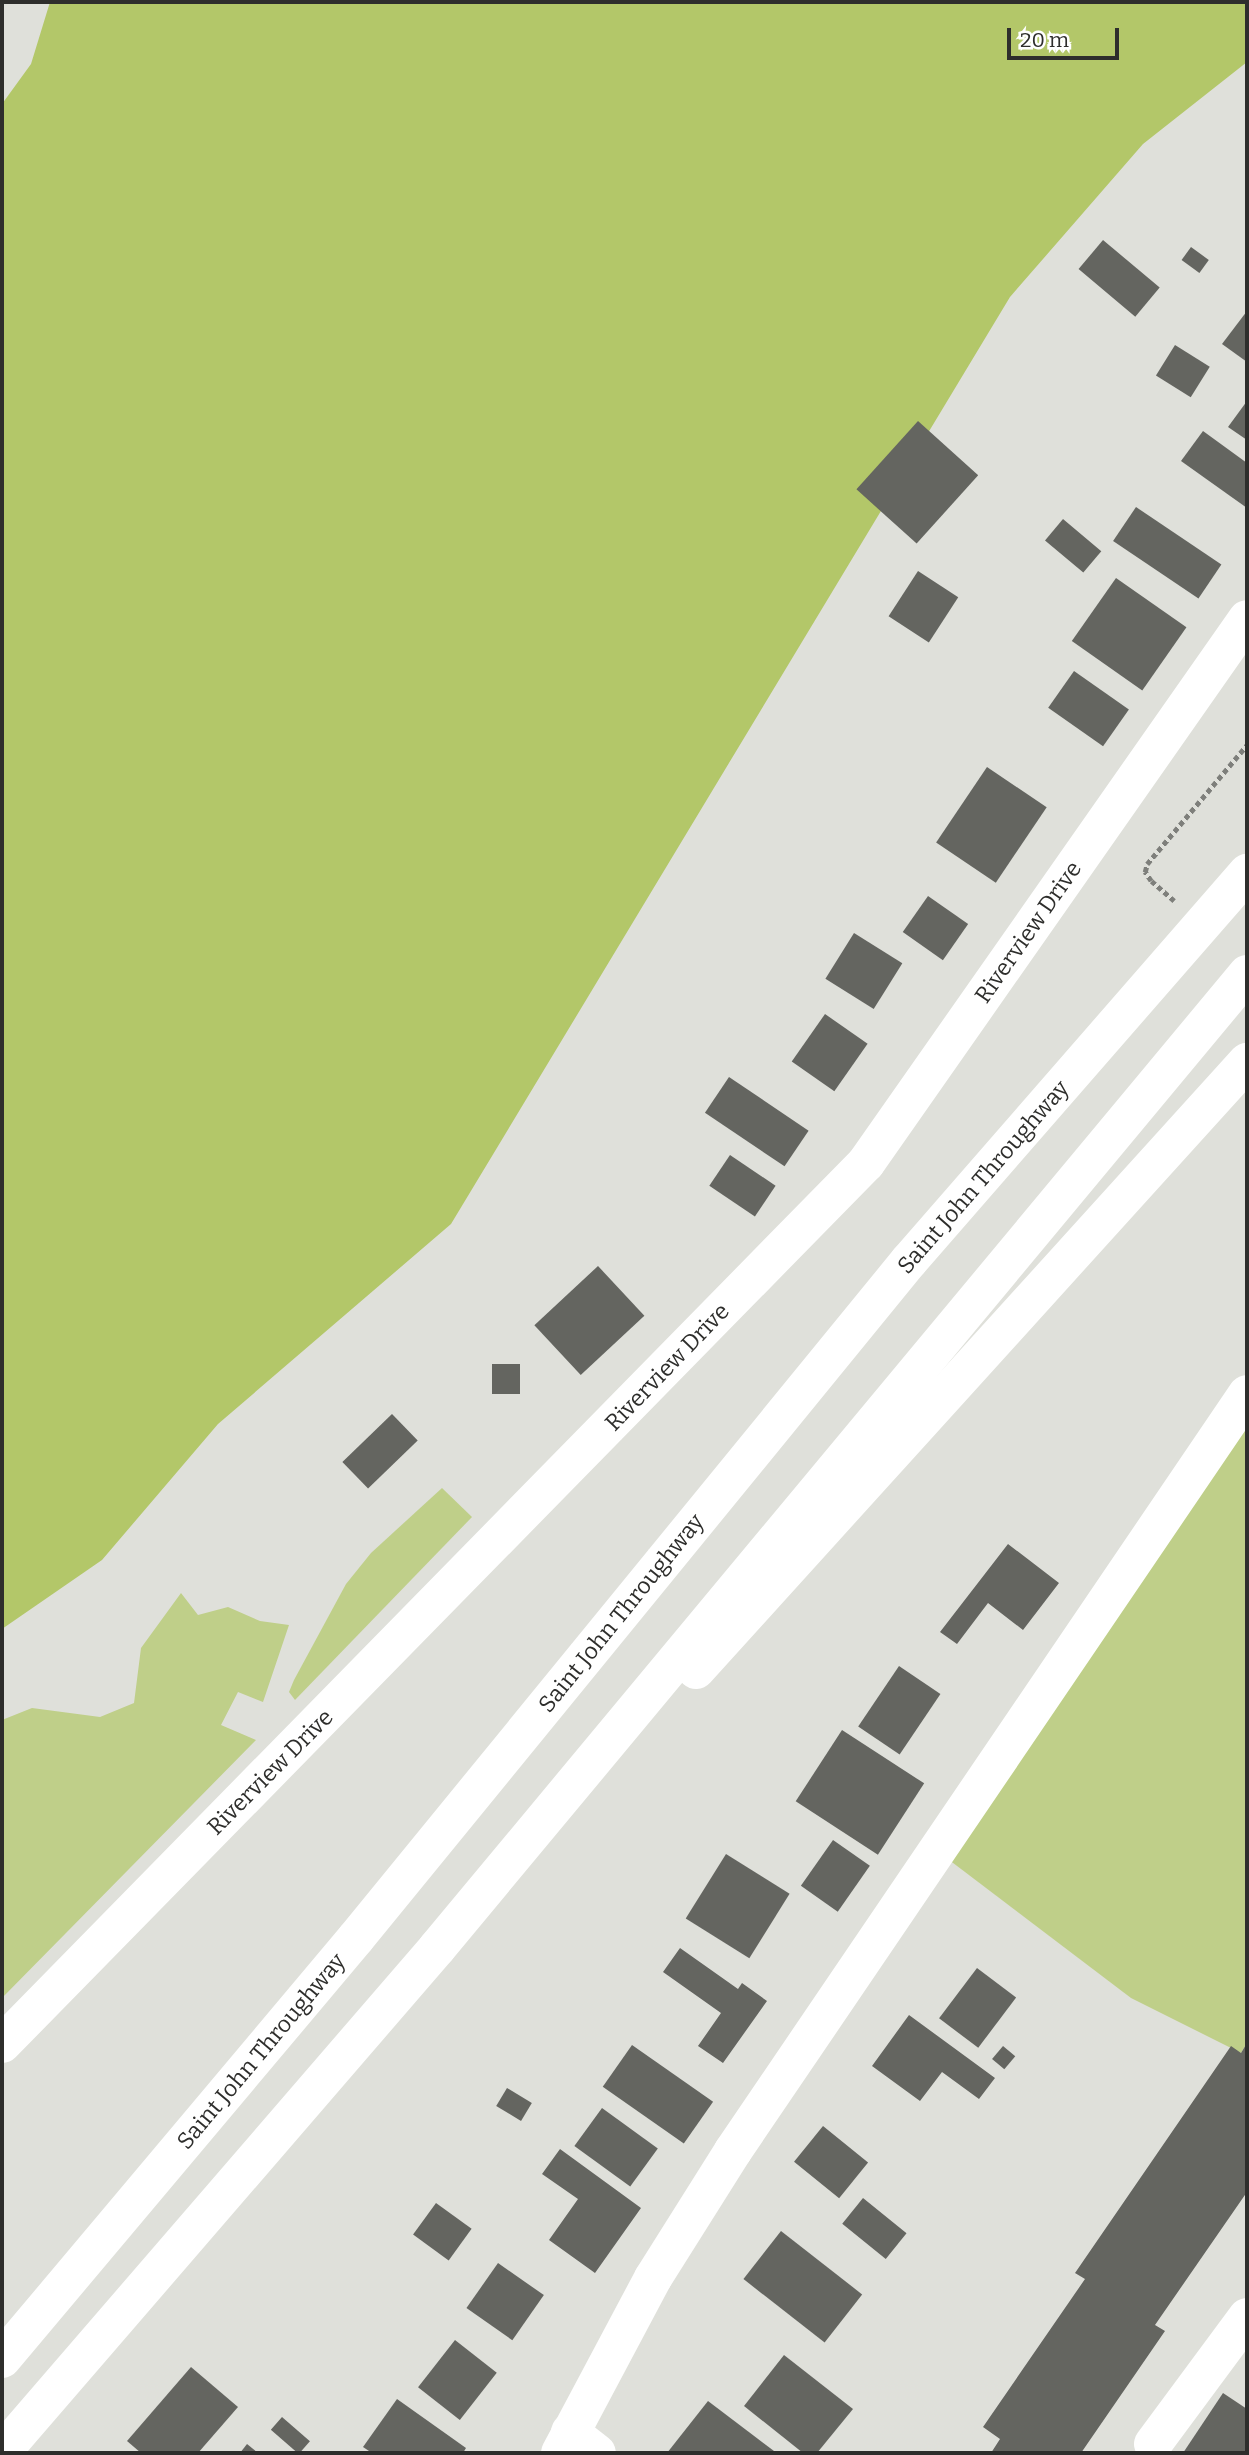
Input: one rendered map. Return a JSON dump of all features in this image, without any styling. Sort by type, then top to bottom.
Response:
[{"type":"main road","name":"Riverview Drive","points":[[2,2044],[866,1163],[1247,619]]},
{"type":"main road","name":"Saint John Throughway","points":[[2,2359],[365,1928],[866,1312],[1247,873]]},
{"type":"main road","points":[[2,2452],[503,1867],[1247,974]]},
{"type":"main road","points":[[503,1867],[750,1615],[1247,1062]]},
{"type":"main road","points":[[575,2446],[653,2278],[733,2151],[1247,1394]]},
{"type":"main road","points":[[1153,2444],[1247,2317]]},
{"type":"path","points":[[1180,906],[1151,881],[1145,872],[1147,864],[1247,745]]},
{"type":"shaded area","points":[[50,2],[1247,2],[1247,62],[1143,144],[1010,297],[451,1224],[218,1424],[102,1560],[2,1629],[2,104],[31,64]]},
{"type":"shaded area","points":[[1247,1394],[1247,2043],[1241,2053],[1131,1998],[936,1850]]},
{"type":"shaded area","points":[[442,1488],[472,1517],[295,1700],[289,1692],[294,1680],[346,1584],[371,1553]]},
{"type":"shaded area","points":[[181,1593],[198,1615],[228,1607],[260,1621],[289,1625],[263,1702],[238,1692],[221,1725],[256,1740],[2,1998],[2,1720],[32,1708],[100,1717],[134,1703],[141,1648]]},
{"type":"building","points":[[1103,240],[1160,288],[1135,317],[1079,269]]},
{"type":"building","points":[[1191,247],[1209,260],[1199,273],[1182,260]]},
{"type":"building","points":[[1247,311],[1247,362],[1222,344]]},
{"type":"building","points":[[1175,345],[1210,367],[1191,397],[1156,376]]},
{"type":"building","points":[[1247,401],[1247,440],[1228,427]]},
{"type":"building","points":[[918,421],[978,475],[917,544],[856,489]]},
{"type":"building","points":[[1203,431],[1247,463],[1247,508],[1181,461]]},
{"type":"building","points":[[1136,507],[1221,565],[1198,599],[1113,541]]},
{"type":"building","points":[[1063,519],[1101,551],[1083,573],[1045,540]]},
{"type":"building","points":[[918,571],[958,597],[929,642],[889,616]]},
{"type":"building","points":[[1116,578],[1186,627],[1142,690],[1072,641]]},
{"type":"building","points":[[1074,671],[1129,709],[1103,746],[1048,708]]},
{"type":"building","points":[[987,767],[1047,807],[996,883],[936,842]]},
{"type":"building","points":[[928,896],[968,924],[943,960],[903,932]]},
{"type":"building","points":[[854,933],[902,963],[874,1009],[825,979]]},
{"type":"building","points":[[825,1014],[868,1044],[834,1091],[792,1062]]},
{"type":"building","points":[[729,1077],[809,1131],[785,1166],[705,1113]]},
{"type":"building","points":[[730,1155],[776,1186],[755,1216],[709,1186]]},
{"type":"building","points":[[598,1266],[644,1316],[581,1375],[534,1325]]},
{"type":"building","points":[[492,1364],[520,1364],[520,1394],[492,1394]]},
{"type":"building","points":[[392,1414],[418,1441],[368,1489],[342,1462]]},
{"type":"building","points":[[1008,1544],[1059,1583],[1023,1630],[988,1603],[957,1644],[940,1632]]},
{"type":"building","points":[[899,1666],[940,1694],[900,1754],[858,1727]]},
{"type":"building","points":[[842,1730],[924,1783],[878,1855],[796,1801]]},
{"type":"building","points":[[833,1840],[870,1866],[838,1912],[801,1886]]},
{"type":"building","points":[[726,1854],[790,1894],[749,1958],[686,1918]]},
{"type":"building","points":[[680,1948],[738,1989],[742,1983],[767,2001],[723,2063],[698,2046],[721,2013],[663,1972]]},
{"type":"building","points":[[977,1968],[1016,1997],[978,2048],[939,2018]]},
{"type":"building","points":[[909,2015],[995,2078],[979,2099],[942,2072],[920,2101],[872,2066]]},
{"type":"building","points":[[1247,2043],[1247,2192],[1155,2325],[1165,2331],[1081,2453],[991,2453],[1000,2439],[983,2427],[1085,2279],[1075,2273],[1231,2046],[1241,2053]]},
{"type":"building","points":[[632,2045],[713,2102],[684,2144],[603,2087]]},
{"type":"building","points":[[1003,2046],[1015,2056],[1004,2069],[992,2059]]},
{"type":"building","points":[[507,2088],[532,2103],[521,2121],[496,2106]]},
{"type":"building","points":[[602,2108],[658,2149],[630,2187],[574,2146]]},
{"type":"building","points":[[823,2126],[868,2163],[839,2198],[794,2162]]},
{"type":"building","points":[[560,2149],[641,2208],[595,2273],[549,2240],[578,2199],[542,2174]]},
{"type":"building","points":[[863,2198],[907,2233],[886,2259],[842,2224]]},
{"type":"building","points":[[436,2203],[472,2229],[449,2260],[413,2235]]},
{"type":"building","points":[[781,2231],[862,2294],[825,2342],[743,2279]]},
{"type":"building","points":[[498,2263],[544,2295],[512,2340],[466,2308]]},
{"type":"building","points":[[455,2340],[497,2373],[460,2420],[418,2387]]},
{"type":"building","points":[[784,2355],[853,2409],[817,2453],[803,2453],[744,2406]]},
{"type":"building","points":[[191,2367],[238,2407],[198,2453],[141,2453],[127,2441]]},
{"type":"building","points":[[1223,2393],[1247,2409],[1247,2453],[1183,2453]]},
{"type":"building","points":[[397,2399],[466,2448],[463,2453],[372,2453],[363,2447]]},
{"type":"building","points":[[708,2401],[774,2451],[667,2453]]},
{"type":"building","points":[[282,2417],[310,2441],[298,2453],[271,2430]]},
{"type":"building","points":[[247,2444],[258,2453],[240,2453]]}]
